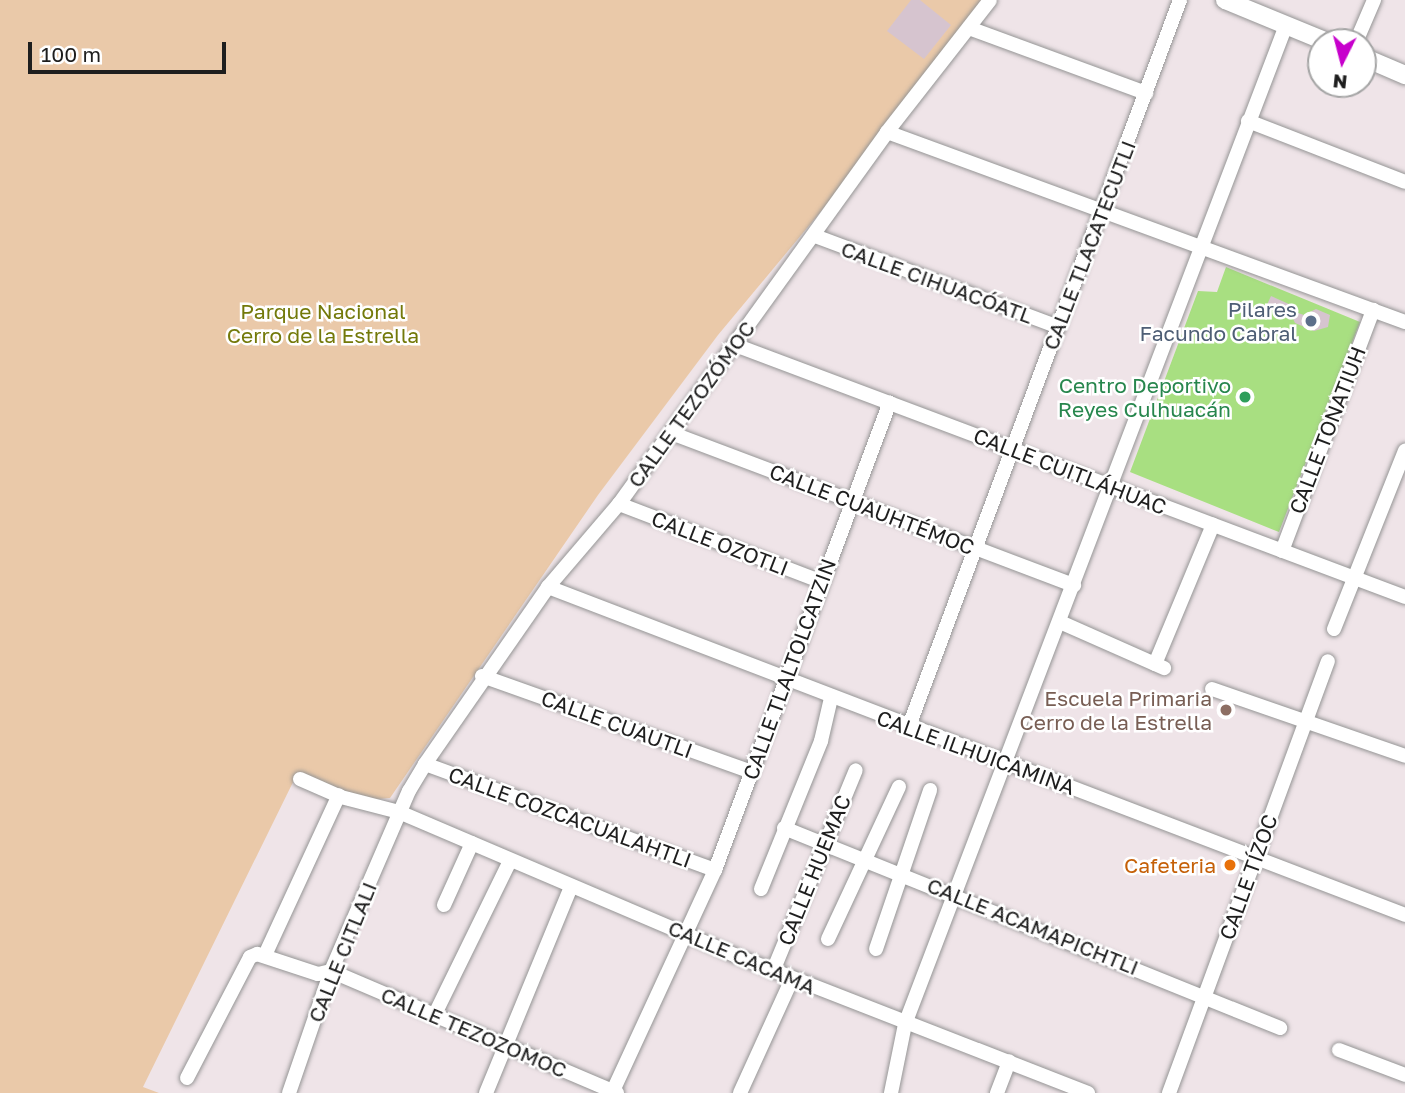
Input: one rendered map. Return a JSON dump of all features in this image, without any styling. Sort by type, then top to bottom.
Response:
[{"type":"street","name":"CALLE TEZOZÓMOC","points":[[399,812],[425,764],[482,677],[548,587],[619,504],[815,236],[887,132],[990,0]]},
{"type":"street","name":"CALLE TLACATECUTLI","points":[[909,726],[1180,0]]},
{"type":"street","points":[[1225,0],[1245,4],[1307,33]]},
{"type":"street","points":[[1362,28],[1374,0]]},
{"type":"street","points":[[891,1093],[905,1024],[1008,764],[1199,245],[1286,24]]},
{"type":"street","points":[[969,28],[1146,93]]},
{"type":"street","points":[[1377,63],[1405,75]]},
{"type":"street","points":[[1248,121],[1405,182]]},
{"type":"street","points":[[887,132],[1405,323]]},
{"type":"street","name":"CALLE CIHUACÓATL","points":[[815,236],[1059,327]]},
{"type":"street","name":"CALLE TONATIUH","points":[[1282,551],[1373,310]]},
{"type":"street","name":"CALLE CUITLÁHUAC","points":[[734,345],[1405,597]]},
{"type":"street","name":"CALLE TLALTOLCATZIN","points":[[614,1092],[715,870],[851,501],[890,403]]},
{"type":"street","name":"CALLE CUAUHTÉMOC","points":[[671,433],[1074,584]]},
{"type":"street","points":[[1334,629],[1404,457]]},
{"type":"street","name":"CALLE OZOTLI","points":[[619,504],[822,582]]},
{"type":"street","points":[[1060,622],[1159,666],[1213,525]]},
{"type":"street","name":"CALLE ILHUICAMINA","points":[[548,587],[786,677],[831,698],[1256,855],[1405,915]]},
{"type":"street","name":"CALLE TÍZOC","points":[[1169,1093],[1328,662]]},
{"type":"street","name":"CALLE CUAUTLI","points":[[482,677],[751,772]]},
{"type":"street","points":[[1213,689],[1405,756]]},
{"type":"street","points":[[761,889],[821,741],[831,698]]},
{"type":"street","name":"CALLE COZCACUALAHTLI","points":[[425,764],[715,870]]},
{"type":"street","name":"CALLE HUEMAC","points":[[773,971],[856,770]]},
{"type":"street","name":"CALLE CACAMA","points":[[300,779],[339,795],[399,812],[792,979],[1088,1093]]},
{"type":"street","points":[[828,939],[899,788]]},
{"type":"street","points":[[876,949],[930,790]]},
{"type":"street","points":[[187,1078],[250,957],[265,955],[339,795]]},
{"type":"street","name":"CALLE CITLALI","points":[[289,1093],[331,971],[399,812]]},
{"type":"street","name":"CALLE ACAMAPICHTLI","points":[[784,828],[958,895],[1206,995],[1280,1028]]},
{"type":"street","points":[[444,905],[472,843]]},
{"type":"street","points":[[435,1014],[510,861]]},
{"type":"street","points":[[486,1093],[571,887]]},
{"type":"street","name":"CALLE TEZOZOMOC","points":[[265,955],[318,974],[331,971],[614,1092]]},
{"type":"street","points":[[740,1093],[792,979]]},
{"type":"street","points":[[1339,1050],[1405,1075]]},
{"type":"street","points":[[998,1093],[1009,1061]]},
{"type":"green space","name":"Parque Nacional Cerro de la Estrella","points":[[0,0],[985,0],[887,132],[718,335],[598,495],[390,798],[366,800],[297,774],[143,1087],[159,1093],[0,1093]]},
{"type":"green space","name":"Centro Deportivo Reyes Culhuacán","points":[[1226,267],[1360,322],[1279,532],[1130,472],[1198,291],[1217,292]]},
{"type":"building","points":[[911,0],[920,0],[951,25],[924,59],[887,31]]},
{"type":"building","points":[[1271,296],[1291,305],[1286,316],[1266,307]]},
{"type":"building","name":"Pilares Facundo Cabral","points":[[1316,309],[1330,315],[1328,327],[1314,331],[1295,323],[1289,310],[1304,315]]},
{"type":"place","name":"Pilares Facundo Cabral","points":[[1311,321]]},
{"type":"place","name":"Centro Deportivo Reyes Culhuacán","points":[[1245,397]]},
{"type":"place","name":"Escuela Primaria Cerro de la Estrella","points":[[1226,710]]},
{"type":"place","name":"Cafeteria","points":[[1230,865]]}]
